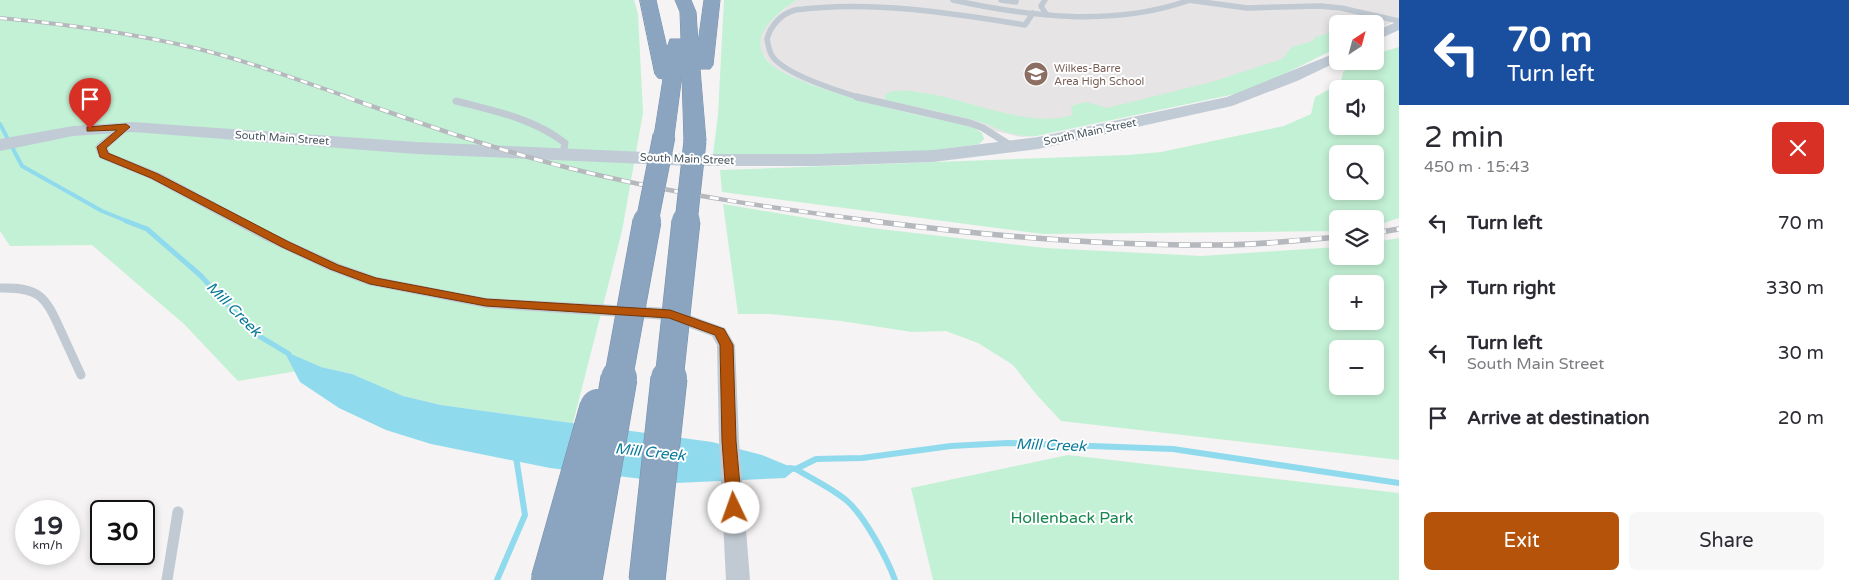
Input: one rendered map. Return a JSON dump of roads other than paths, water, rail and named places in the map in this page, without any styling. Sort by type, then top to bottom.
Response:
[{"type":"highway","points":[[648,0],[664,68],[664,136]]},
{"type":"highway","points":[[584,580],[637,271],[674,76],[676,30],[668,0]]},
{"type":"highway","points":[[683,0],[688,12],[695,138]]},
{"type":"highway","points":[[647,580],[695,138],[712,0]]},
{"type":"highway","points":[[549,580],[637,271]]},
{"type":"main road","points":[[1384,32],[1399,25]]},
{"type":"main road","name":"South Main Street","points":[[0,145],[72,131],[126,127],[371,145],[691,160],[817,160],[933,156],[1013,147],[1232,101],[1284,82],[1329,60]]},
{"type":"street","points":[[126,127],[101,147],[104,155],[155,176],[269,237],[334,267],[366,278],[486,302],[670,314],[720,332],[726,345],[729,441],[734,490],[738,580]]},
{"type":"lane","points":[[952,0],[1046,14],[1128,14],[1162,10],[1189,0],[1247,8],[1320,6],[1341,8],[1399,21]]},
{"type":"lane","points":[[1001,0],[1016,2],[1016,0]]},
{"type":"lane","points":[[1044,0],[1042,6],[1046,14]]},
{"type":"lane","points":[[1013,147],[983,128],[970,123],[872,101],[811,82],[773,60],[766,52],[766,42],[771,28],[783,16],[791,11],[812,8],[863,5],[913,7],[938,9],[1025,25],[1033,13]]},
{"type":"lane","points":[[456,101],[518,118],[558,136],[565,143],[562,154]]},
{"type":"lane","points":[[0,288],[29,289],[41,295],[49,304],[81,375]]},
{"type":"lane","points":[[167,580],[178,512]]},
{"type":"water","points":[[284,351],[321,367],[352,374],[403,396],[441,405],[712,442],[762,455],[796,469],[785,478],[676,483],[550,468],[431,444],[386,430],[339,408],[300,382]]},
{"type":"waterway","name":"Mill Creek","points":[[0,124],[22,166],[102,211],[129,222]]},
{"type":"waterway","name":"Mill Creek","points":[[126,221],[147,229],[200,275],[254,333],[289,354]]},
{"type":"waterway","name":"Mill Creek","points":[[796,469],[816,459],[862,458],[951,446],[1008,443],[1173,449],[1399,483]]},
{"type":"waterway","points":[[497,580],[525,515],[516,457]]},
{"type":"waterway","name":"Mill Creek","points":[[789,468],[796,469]]},
{"type":"waterway","points":[[796,469],[834,492],[853,507],[874,537],[895,580]]},
{"type":"railway","points":[[0,18],[98,30],[195,48],[253,65],[350,98]]},
{"type":"railway","points":[[346,97],[485,144],[541,161],[608,177],[725,200],[882,222]]},
{"type":"railway","points":[[872,221],[1046,239],[1133,244],[1236,245],[1329,238]]},
{"type":"railway","points":[[1384,232],[1399,229]]},
{"type":"place","name":"Wilkes-Barre Area High School","points":[[1036,74]]},
{"type":"park label","name":"Hollenback Park","points":[[1072,518]]}]
